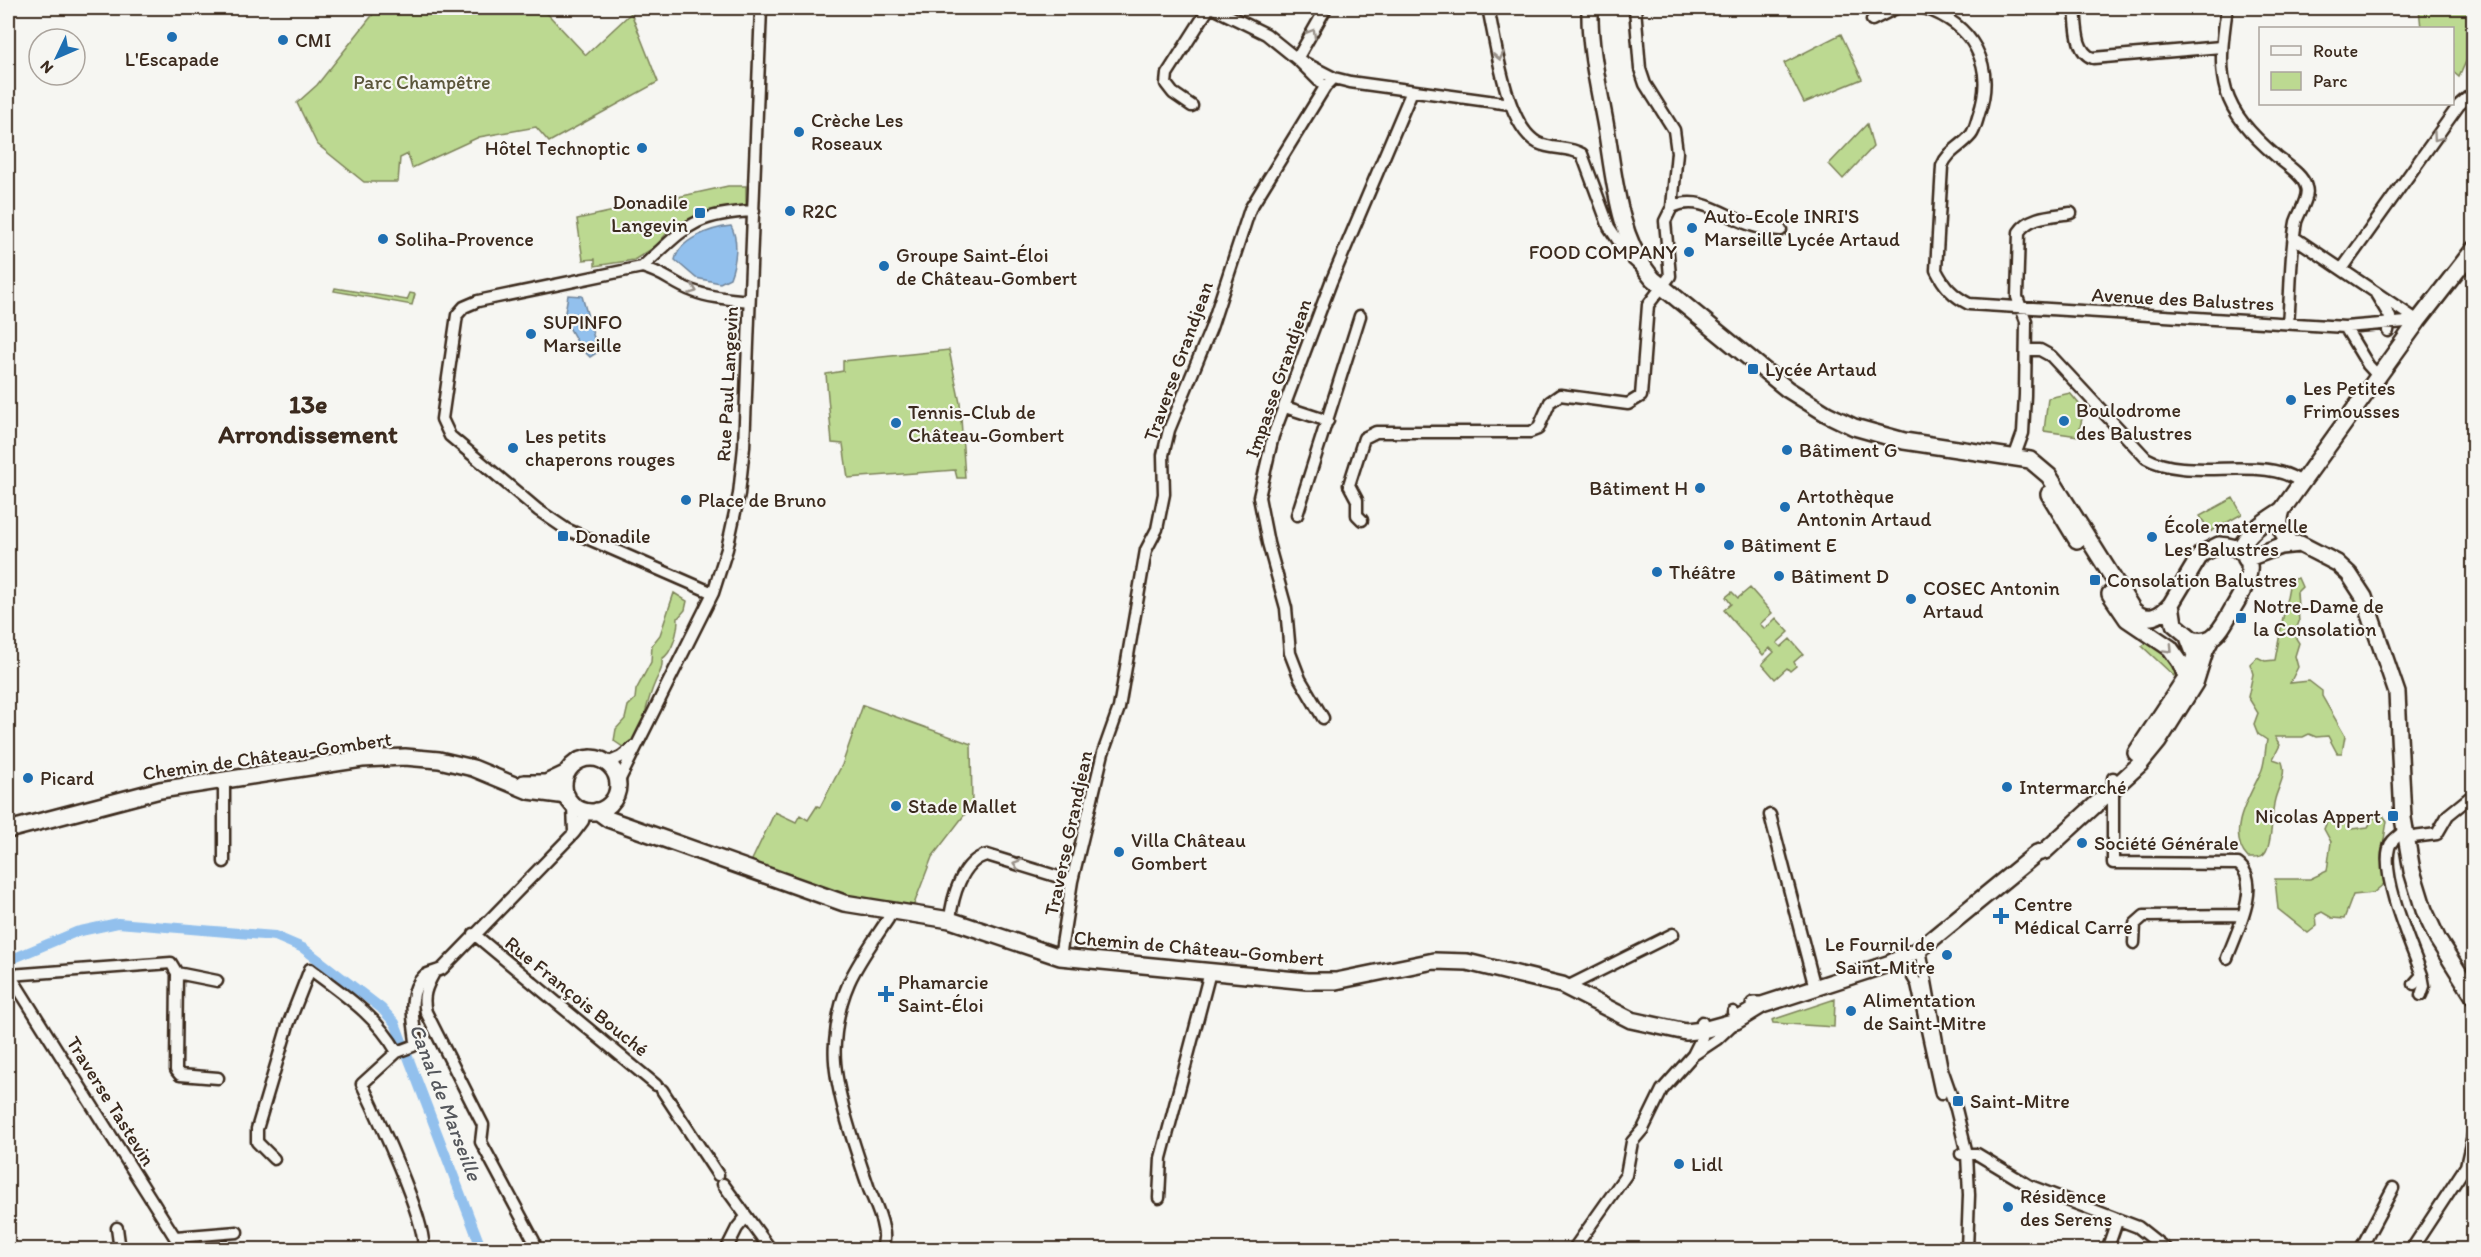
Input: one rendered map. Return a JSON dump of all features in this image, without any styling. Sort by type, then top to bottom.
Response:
[{"type":"street","name":"Rue Paul Langevin","points":[[618,783],[713,593],[727,549],[739,494],[744,447],[761,8]]},
{"type":"street","points":[[1192,106],[1173,93],[1166,84],[1167,74],[1211,8],[1266,34],[1297,59],[1325,87]]},
{"type":"street","points":[[1297,59],[1326,8]]},
{"type":"street","points":[[1488,8],[1510,104],[1522,129],[1538,143],[1574,150],[1582,154],[1609,227],[1628,255],[1663,288],[1787,389],[1827,414],[1882,436],[2030,460],[2049,476],[2133,610],[2141,616],[2153,617],[2161,614],[2171,604],[2201,554],[2254,523],[2263,522]]},
{"type":"street","points":[[1590,8],[1590,40],[1618,195],[1627,232],[1646,271]]},
{"type":"street","points":[[1362,520],[1357,515],[1357,500],[1349,485],[1364,438],[1376,432],[1436,430],[1530,432],[1538,429],[1550,402],[1560,395],[1628,404],[1641,396],[1648,305],[1670,276],[1665,221],[1672,207],[1677,152],[1674,130],[1646,84],[1640,69],[1635,8]]},
{"type":"street","points":[[1872,20],[1896,8]]},
{"type":"street","name":"Avenue des Balustres","points":[[1924,8],[1964,30],[1976,46],[1984,66],[1983,102],[1972,134],[1946,158],[1942,166],[1936,270],[1943,284],[1957,298],[1969,304],[2345,327],[2389,328],[2418,321]]},
{"type":"street","points":[[2075,8],[2081,49],[2085,56],[2093,58],[2221,47]]},
{"type":"street","points":[[2227,8],[2221,47],[2222,84],[2230,104],[2253,136],[2301,177],[2306,186],[2307,193],[2296,223],[2288,322]]},
{"type":"street","points":[[1297,59],[1334,78],[1510,104]]},
{"type":"street","name":"Traverse Grandjean","points":[[1060,957],[1072,881],[1103,753],[1119,708],[1146,550],[1157,529],[1164,494],[1163,454],[1169,430],[1211,328],[1250,209],[1325,87],[1334,78]]},
{"type":"street","name":"Impasse Grandjean","points":[[1323,718],[1300,679],[1290,653],[1286,608],[1268,543],[1259,497],[1273,436],[1331,282],[1412,91]]},
{"type":"street","points":[[2342,269],[2459,105],[2474,92]]},
{"type":"street","points":[[1672,207],[1682,202],[1699,203],[1759,228],[1781,230]]},
{"type":"street","points":[[642,267],[677,233],[691,223],[717,213],[754,211]]},
{"type":"street","points":[[2014,458],[2023,433],[2026,350],[2026,321],[2017,297],[2019,232],[2024,224],[2035,219],[2071,213]]},
{"type":"street","points":[[2295,238],[2418,321]]},
{"type":"street","points":[[2291,544],[2280,530],[2279,520],[2282,510],[2418,321],[2474,249]]},
{"type":"street","points":[[713,593],[566,529],[528,502],[444,428],[442,419],[456,315],[464,307],[501,296],[642,267],[661,272],[692,291],[713,297],[749,301]]},
{"type":"street","points":[[2376,293],[2384,304],[2389,328],[2402,343]]},
{"type":"street","points":[[1297,515],[1360,316]]},
{"type":"street","points":[[2345,327],[2368,365],[2378,376]]},
{"type":"street","points":[[2026,350],[2040,350],[2052,356],[2146,458],[2156,463],[2181,468],[2280,472],[2302,483]]},
{"type":"street","points":[[1285,407],[1328,421]]},
{"type":"street","points":[[2014,458],[2042,483],[2127,619],[2170,648],[2187,678]]},
{"type":"street","points":[[2249,581],[2250,572],[2243,555],[2248,535],[2282,510]]},
{"type":"street","points":[[2219,545],[2243,555],[2291,544],[2313,549],[2337,563],[2349,574],[2364,597],[2397,693],[2405,839],[2424,910],[2447,957],[2474,997]]},
{"type":"street","points":[[2142,629],[2160,625],[2197,641],[2212,637],[2222,626],[2249,581],[2274,548]]},
{"type":"street","points":[[2171,604],[2172,620],[2183,633]]},
{"type":"street","name":"Chemin de Château-Gombert","points":[[8,830],[160,790],[362,759],[405,757],[473,768],[529,791],[580,806],[608,819],[844,903],[950,920],[1060,957],[1210,972],[1336,981],[1434,961],[1494,967],[1567,987],[1631,1020],[1686,1032],[1920,949],[2037,853],[2045,851],[2114,783],[2146,741],[2187,678],[2195,655],[2183,633]]},
{"type":"street","name":"Chemin de Château-Gombert","points":[[2114,783],[2140,764],[2158,742],[2196,683],[2205,651],[2212,637]]},
{"type":"street","name":"Rue Paul Langevin","points":[[607,763],[621,757],[639,741]]},
{"type":"street","points":[[423,1250],[423,1237],[399,1165],[362,1084],[397,1052],[413,1046],[416,1042],[413,993],[427,974],[442,969],[574,833],[580,806],[564,784],[567,773],[574,764],[585,759],[596,759],[607,763],[614,771],[618,783],[613,800],[617,812],[628,826]]},
{"type":"street","name":"Chemin de Château-Gombert","points":[[499,777],[527,783],[546,783],[567,773]]},
{"type":"street","points":[[224,779],[224,862]]},
{"type":"street","points":[[2114,783],[2113,863],[2238,864],[2246,870],[2249,879],[2248,895],[2227,958]]},
{"type":"street","points":[[2421,995],[2424,986],[2422,975],[2390,882],[2390,844],[2437,834],[2448,815],[2474,794]]},
{"type":"street","points":[[580,806],[613,800]]},
{"type":"street","points":[[1770,815],[1815,988]]},
{"type":"street","points":[[2389,860],[2405,839]]},
{"type":"street","points":[[950,920],[959,885],[969,866],[979,856],[987,855],[1072,881]]},
{"type":"street","points":[[880,1250],[884,1243],[883,1226],[859,1157],[840,1089],[835,1042],[843,995],[852,971],[888,919],[890,910]]},
{"type":"street","points":[[2134,943],[2135,924],[2144,916],[2242,915]]},
{"type":"street","name":"Rue François Bouché","points":[[474,934],[659,1087],[700,1143],[721,1179],[771,1250]]},
{"type":"street","points":[[1567,987],[1673,934]]},
{"type":"street","points":[[1920,949],[1945,1093]]},
{"type":"street","points":[[1901,957],[1917,984],[1945,1093],[1956,1109],[1969,1195],[1967,1250]]},
{"type":"street","points":[[9,974],[171,963],[177,973],[176,1070],[180,1075],[218,1078]]},
{"type":"street","points":[[274,1159],[257,1142],[257,1128],[288,1025],[310,969],[372,1016],[385,1031],[397,1052]]},
{"type":"street","points":[[1159,1197],[1161,1158],[1210,972]]},
{"type":"street","points":[[177,973],[217,981]]},
{"type":"street","points":[[434,973],[426,987],[423,1002],[426,1012],[483,1125],[481,1142],[534,1241]]},
{"type":"street","name":"Traverse Tastevin","points":[[9,974],[183,1250]]},
{"type":"street","points":[[2414,984],[2422,975]]},
{"type":"street","points":[[1573,1250],[1626,1175],[1632,1142],[1643,1129],[1662,1090],[1693,1055],[1717,1039],[1734,1016]]},
{"type":"street","points":[[1693,1055],[1703,1026]]},
{"type":"street","points":[[2412,1250],[2466,1166],[2474,1131]]},
{"type":"street","points":[[1964,1154],[1977,1154],[2030,1186],[2063,1197],[2117,1221],[2138,1227],[2167,1250]]},
{"type":"street","points":[[1960,1250],[1964,1154]]},
{"type":"street","points":[[2360,1250],[2393,1188]]},
{"type":"street","points":[[726,1250],[737,1228],[747,1217]]},
{"type":"street","points":[[2107,1250],[2117,1221]]},
{"type":"street","points":[[117,1228],[120,1250]]},
{"type":"street","points":[[176,1237],[237,1233]]},
{"type":"green space","name":"Parc Champêtre","points":[[378,8],[542,8],[586,55],[631,13],[658,82],[549,142],[536,127],[479,137],[412,168],[408,154],[400,158],[398,182],[364,182],[317,144],[297,103],[317,85]]},
{"type":"green space","points":[[2419,8],[2473,8],[2473,56],[2469,55],[2459,77],[2454,73],[2454,27],[2421,27]]},
{"type":"green space","points":[[1841,34],[1862,79],[1804,103],[1784,63]]},
{"type":"green space","points":[[1867,124],[1873,147],[1843,179],[1829,164]]},
{"type":"green space","points":[[728,186],[746,186],[746,207],[692,218],[673,226],[655,247],[634,260],[595,266],[595,259],[583,260],[577,219]]},
{"type":"green space","points":[[335,288],[407,300],[410,293],[415,294],[412,305],[334,291]]},
{"type":"green space","name":"Tennis-Club de Château-Gombert","points":[[949,350],[960,403],[965,478],[957,478],[955,470],[848,478],[843,444],[832,443],[826,374],[843,371],[843,361]]},
{"type":"green space","name":"Boulodrome des Balustres","points":[[2070,393],[2084,410],[2078,436],[2044,431],[2048,398]]},
{"type":"green space","points":[[2233,498],[2242,514],[2210,532],[2200,516]]},
{"type":"green space","points":[[2298,578],[2302,587],[2297,592],[2299,622],[2294,635],[2299,643],[2295,656],[2298,667],[2290,683],[2309,681],[2322,691],[2322,696],[2345,736],[2342,753],[2337,753],[2328,736],[2316,737],[2309,734],[2303,737],[2275,737],[2280,745],[2273,759],[2282,762],[2283,772],[2276,794],[2270,841],[2262,856],[2248,858],[2241,848],[2239,827],[2241,815],[2262,769],[2267,740],[2258,734],[2254,724],[2258,713],[2248,697],[2253,674],[2250,664],[2257,657],[2265,661],[2275,660],[2290,581]]},
{"type":"green space","points":[[1750,588],[1772,613],[1760,624],[1765,629],[1776,618],[1789,632],[1777,643],[1781,647],[1790,639],[1803,654],[1794,662],[1796,666],[1790,671],[1787,668],[1775,679],[1762,664],[1774,652],[1770,648],[1763,655],[1724,610],[1731,604],[1726,597],[1732,592],[1738,598]]},
{"type":"green space","points":[[674,593],[687,601],[685,610],[678,618],[672,646],[662,659],[661,670],[637,735],[626,749],[614,741],[616,729],[625,719],[628,706],[635,699],[636,690],[651,662],[652,645],[660,635]]},
{"type":"green space","points":[[2148,642],[2172,660],[2174,676],[2142,646]]},
{"type":"green space","name":"Stade Mallet","points":[[863,705],[971,744],[972,805],[932,857],[913,907],[843,895],[751,862],[775,812],[796,822],[800,815],[808,820],[817,806],[820,807],[842,765]]},
{"type":"green space","points":[[2376,814],[2382,814],[2387,821],[2381,858],[2385,883],[2373,893],[2353,895],[2344,919],[2332,918],[2322,912],[2316,915],[2317,926],[2308,933],[2278,909],[2275,879],[2310,879],[2327,871],[2331,842],[2324,829],[2329,817],[2337,816],[2351,829],[2368,827]]},
{"type":"green space","points":[[1835,999],[1834,1027],[1773,1023],[1772,1020]]},
{"type":"water","points":[[731,226],[736,252],[730,278],[720,283],[696,278],[675,260],[683,246],[697,236]]},
{"type":"water","points":[[568,295],[582,296],[598,352],[590,357],[580,347],[564,318]]},
{"type":"waterway","name":"Canal de Marseille","points":[[12,959],[76,932],[118,923],[275,936],[303,948],[381,1008],[395,1023],[482,1250]]},
{"type":"place","name":"L'Escapade","points":[[172,37]]},
{"type":"place","name":"CMI","points":[[283,40]]},
{"type":"place","name":"Crèche Les Roseaux","points":[[799,132]]},
{"type":"place","name":"Hôtel Technoptic","points":[[642,148]]},
{"type":"place","name":"R2C","points":[[790,211]]},
{"type":"place","name":"Donadile Langevin","points":[[700,213]]},
{"type":"place","name":"Auto-Ecole INRI'S Marseille Lycée Artaud","points":[[1692,228]]},
{"type":"place","name":"Soliha-Provence","points":[[383,239]]},
{"type":"place","name":"FOOD COMPANY","points":[[1689,252]]},
{"type":"place","name":"Groupe Saint-Éloi de Château-Gombert","points":[[884,266]]},
{"type":"place","name":"SUPINFO Marseille","points":[[531,334]]},
{"type":"place","name":"Lycée Artaud","points":[[1753,369]]},
{"type":"place","name":"Les Petites Frimousses","points":[[2291,400]]},
{"type":"place","name":"Boulodrome des Balustres","points":[[2064,421]]},
{"type":"place","name":"Tennis-Club de Château-Gombert","points":[[896,423]]},
{"type":"place","name":"Les petits chaperons rouges","points":[[513,448]]},
{"type":"place","name":"Bâtiment G","points":[[1787,450]]},
{"type":"place","name":"Bâtiment H","points":[[1700,488]]},
{"type":"place","name":"Place de Bruno","points":[[686,500]]},
{"type":"place","name":"Artothèque Antonin Artaud","points":[[1785,507]]},
{"type":"place","name":"Donadile","points":[[563,536]]},
{"type":"place","name":"École maternelle Les Balustres","points":[[2152,537]]},
{"type":"place","name":"Bâtiment E","points":[[1729,545]]},
{"type":"place","name":"Théâtre","points":[[1657,572]]},
{"type":"place","name":"Bâtiment D","points":[[1779,576]]},
{"type":"place","name":"Consolation Balustres","points":[[2095,580]]},
{"type":"place","name":"COSEC Antonin Artaud","points":[[1911,599]]},
{"type":"place","name":"Notre-Dame de la Consolation","points":[[2241,618]]},
{"type":"place","name":"Picard","points":[[28,778]]},
{"type":"place","name":"Intermarché","points":[[2007,787]]},
{"type":"place","name":"Stade Mallet","points":[[896,806]]},
{"type":"place","name":"Nicolas Appert","points":[[2393,816]]},
{"type":"place","name":"Société Générale","points":[[2082,843]]},
{"type":"place","name":"Villa Château Gombert","points":[[1119,852]]},
{"type":"place","name":"Centre Médical Carre","points":[[2001,916]]},
{"type":"place","name":"Le Fournil de Saint-Mitre","points":[[1947,955]]},
{"type":"place","name":"Phamarcie Saint-Éloi","points":[[886,994]]},
{"type":"place","name":"Alimentation de Saint-Mitre","points":[[1851,1011]]},
{"type":"place","name":"Saint-Mitre","points":[[1958,1101]]},
{"type":"place","name":"Lidl","points":[[1679,1164]]},
{"type":"place","name":"Résidence des Serens","points":[[2008,1207]]},
{"type":"district","name":"13e Arrondissement","points":[[308,418]]}]
